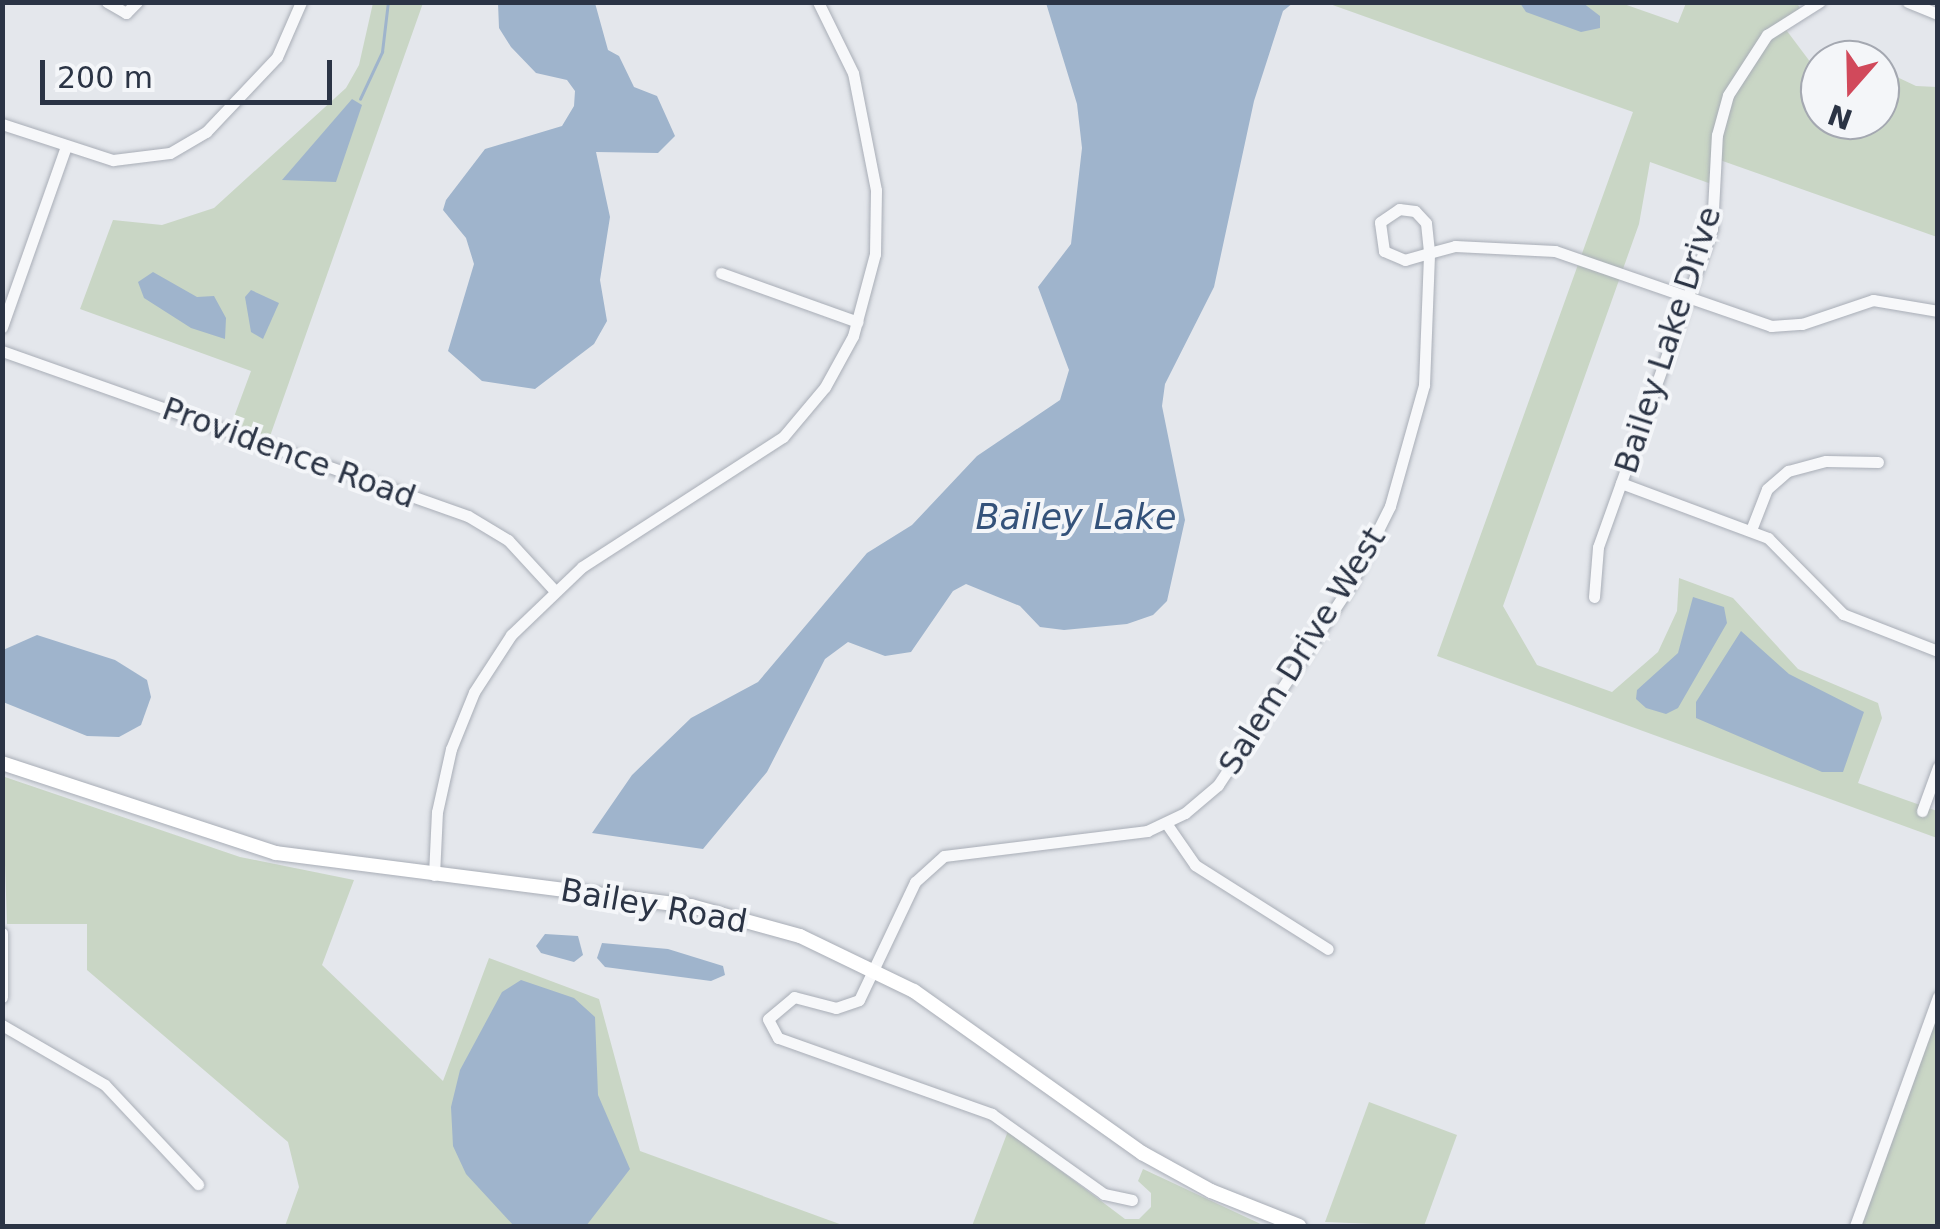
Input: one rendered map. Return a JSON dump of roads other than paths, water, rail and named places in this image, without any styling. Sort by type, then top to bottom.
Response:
[{"type":"main road","name":"Bailey Road","points":[[2,762],[276,852],[702,908],[800,936],[878,970],[1142,1154],[1210,1191],[1300,1226]]},
{"type":"street","points":[[107,2],[126,13],[137,2]]},
{"type":"street","points":[[2,124],[127,161],[194,141],[277,57],[301,2]]},
{"type":"street","points":[[434,875],[441,788],[463,717],[502,648],[554,590],[783,437],[834,372],[858,322],[875,254],[874,169],[853,73],[818,2]]},
{"type":"street","name":"Bailey Lake Drive","points":[[1594,596],[1593,562],[1714,220],[1717,134],[1728,94],[1767,35],[1799,6],[1819,2]]},
{"type":"street","points":[[1908,2],[1938,14]]},
{"type":"street","points":[[2,328],[66,146]]},
{"type":"street","name":"Salem Drive West","points":[[1132,1200],[1104,1194],[992,1114],[778,1038],[768,1021],[776,1006],[794,996],[848,1007],[878,970],[910,891],[944,856],[1131,835],[1166,824],[1230,771],[1375,540],[1405,466],[1424,384],[1428,253],[1426,223],[1414,212],[1398,209],[1380,222],[1377,237],[1390,256],[1428,253]]},
{"type":"street","points":[[1428,253],[1455,246],[1546,250],[1771,326],[1802,324],[1873,300],[1938,312]]},
{"type":"street","points":[[722,273],[858,322]]},
{"type":"street","name":"Providence Road","points":[[2,351],[468,516],[508,540],[554,590]]},
{"type":"street","points":[[1751,530],[1767,489],[1788,470],[1826,461],[1878,462]]},
{"type":"street","points":[[1621,483],[1751,530],[1789,553],[1842,614],[1938,651]]},
{"type":"street","points":[[1922,811],[1938,767]]},
{"type":"street","points":[[1166,824],[1195,865],[1328,949]]},
{"type":"street","points":[[2,932],[2,997]]},
{"type":"street","points":[[1855,1226],[1938,997]]},
{"type":"street","points":[[2,1025],[105,1086],[198,1184]]},
{"type":"water","points":[[498,3],[595,3],[608,50],[619,56],[634,87],[657,96],[675,136],[658,153],[596,152],[610,217],[600,280],[607,321],[594,344],[535,389],[482,381],[448,351],[474,264],[466,238],[443,210],[446,200],[485,149],[562,126],[574,106],[575,91],[567,80],[536,73],[511,47],[499,28]]},
{"type":"water","name":"Bailey Lake","points":[[1046,3],[1293,3],[1283,11],[1254,101],[1214,287],[1165,384],[1162,406],[1185,520],[1167,601],[1153,615],[1127,624],[1064,630],[1040,627],[1020,606],[966,584],[953,591],[911,652],[885,656],[848,642],[825,659],[767,772],[703,849],[592,833],[632,775],[691,718],[758,682],[867,553],[912,525],[977,456],[1060,400],[1069,370],[1038,287],[1071,244],[1082,148],[1077,104]]},
{"type":"water","points":[[1520,3],[1583,3],[1600,16],[1600,28],[1581,32],[1526,12]]},
{"type":"water","points":[[352,99],[362,105],[336,182],[282,180]]},
{"type":"water","points":[[153,272],[197,297],[214,296],[226,318],[225,339],[191,328],[144,298],[138,282]]},
{"type":"water","points":[[251,290],[279,303],[263,339],[251,332],[245,297]]},
{"type":"water","points":[[1693,597],[1724,607],[1727,623],[1678,708],[1666,714],[1646,708],[1636,699],[1637,690],[1678,653]]},
{"type":"water","points":[[1741,631],[1789,674],[1864,712],[1843,772],[1822,772],[1696,718],[1696,702]]},
{"type":"water","points":[[37,635],[115,660],[147,680],[151,697],[141,725],[119,737],[87,736],[3,702],[3,650]]},
{"type":"water","points":[[545,934],[578,936],[583,955],[574,962],[541,953],[536,946]]},
{"type":"water","points":[[602,943],[668,949],[723,966],[725,975],[711,981],[605,967],[597,958]]},
{"type":"water","points":[[521,980],[574,998],[595,1017],[598,1095],[630,1169],[586,1226],[514,1226],[466,1174],[453,1146],[451,1107],[460,1070],[502,992]]},
{"type":"waterway","points":[[360,99],[382,52],[388,2]]}]
